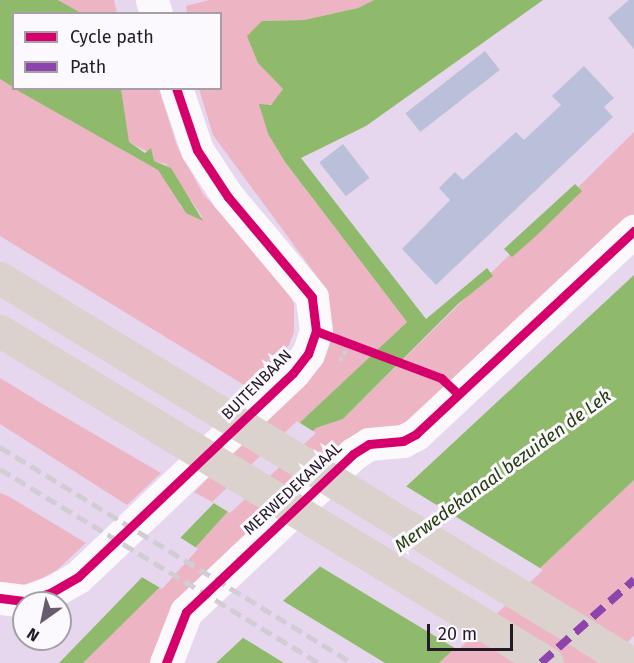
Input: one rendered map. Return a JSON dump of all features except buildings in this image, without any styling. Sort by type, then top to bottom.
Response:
[{"type":"highway","points":[[0,278],[178,389],[632,663]]},
{"type":"highway","points":[[0,331],[547,663]]},
{"type":"street","name":"BUITENBAAN","points":[[0,598],[26,601],[52,592],[78,577],[293,373],[308,354],[316,331],[312,297],[228,197],[197,150],[177,90]]},
{"type":"street","name":"MERWEDEKANAAL","points":[[166,663],[186,612],[353,454],[369,444],[403,441],[416,434],[634,231]]},
{"type":"path","points":[[316,331],[358,347]]},
{"type":"shaded area","points":[[58,0],[114,0],[117,12],[79,12]]},
{"type":"shaded area","points":[[209,0],[374,0],[358,8],[304,20],[262,21],[256,59],[283,89],[275,102],[261,108],[268,134],[285,162],[407,322],[214,503],[194,492],[306,382],[321,282],[213,135],[199,90],[222,90],[222,12],[187,12],[186,6]]},
{"type":"shaded area","points":[[0,79],[12,86],[12,90],[19,90],[158,170],[175,192],[181,207],[203,218],[166,164],[153,161],[148,152],[128,142],[121,90],[159,90],[177,146],[203,194],[282,279],[294,304],[294,332],[289,345],[249,388],[0,236]]},
{"type":"shaded area","points":[[634,132],[634,215],[406,433],[364,438],[155,663],[83,663],[158,589],[232,507],[316,428],[343,419]]},
{"type":"shaded area","points":[[0,378],[161,473],[127,505],[0,424]]},
{"type":"shaded area","points":[[634,480],[634,636],[605,663],[439,663]]},
{"type":"shaded area","points":[[0,493],[86,543],[57,570],[40,579],[25,585],[0,585]]},
{"type":"water","points":[[0,0],[58,0],[79,12],[12,12],[12,86],[0,79]]},
{"type":"water","points":[[374,0],[543,0],[366,126],[301,158],[426,319],[487,268],[493,276],[458,304],[343,419],[316,428],[232,507],[158,589],[83,663],[59,663],[214,503],[407,322],[285,162],[268,134],[259,104],[271,105],[283,89],[258,63],[247,36],[262,21],[304,20],[358,8]]},
{"type":"water","points":[[17,90],[121,90],[129,142],[145,153],[151,148],[154,161],[171,168],[203,221],[186,213],[158,170]]},
{"type":"water","points":[[575,184],[582,191],[512,257],[504,249]]},
{"type":"water","name":"Merwedekanaal bezuiden de Lek","points":[[634,275],[634,480],[439,663],[216,663]]},
{"type":"pier","points":[[297,421],[316,433],[230,513],[212,502]]},
{"type":"pier","points":[[404,485],[543,570],[458,650],[316,564]]},
{"type":"pier","points":[[178,536],[198,549],[162,589],[140,576]]},
{"type":"pier","points":[[280,599],[385,663],[284,663],[240,636]]},
{"type":"railway","points":[[0,447],[353,663]]},
{"type":"railway","points":[[0,469],[319,663]]},
{"type":"marked path","points":[[541,663],[634,580]]},
{"type":"cycle path","points":[[0,598],[26,601],[52,592],[78,577],[293,373],[308,354],[316,331],[312,297],[228,197],[197,150],[177,90]]},
{"type":"cycle path","points":[[166,663],[186,612],[353,454],[369,444],[403,441],[416,434],[634,231]]},
{"type":"cycle path","points":[[316,331],[441,378],[458,394]]}]
